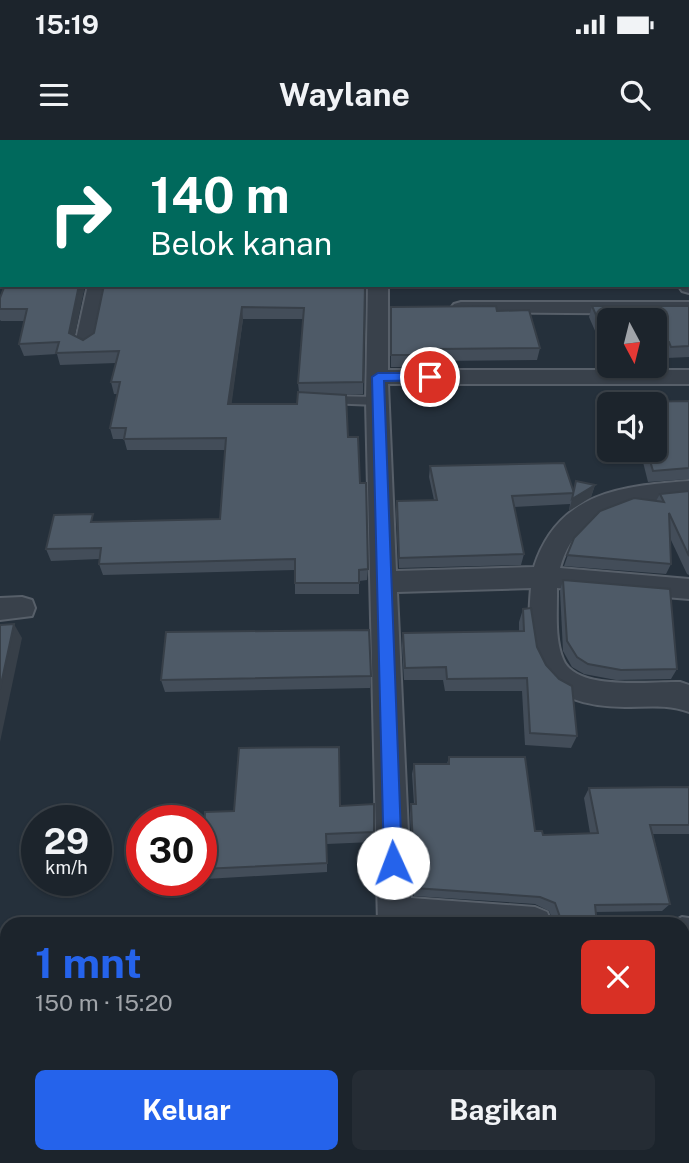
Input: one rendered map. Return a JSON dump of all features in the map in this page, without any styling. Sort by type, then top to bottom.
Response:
[{"type":"street","points":[[85,344],[98,287]]},
{"type":"street","points":[[386,302],[378,389],[395,917]]},
{"type":"street","points":[[440,309],[689,308]]},
{"type":"street","points":[[378,389],[689,377]]},
{"type":"street","points":[[689,490],[621,496],[597,506],[557,539],[544,578],[547,652],[551,666],[567,684],[607,692],[680,694],[689,699]]},
{"type":"street","points":[[384,583],[544,578],[689,589]]},
{"type":"lane","points":[[317,400],[378,389]]},
{"type":"building","points":[[4,287],[79,287],[69,333],[83,340],[94,333],[104,287],[365,287],[363,382],[298,383],[304,308],[242,307],[228,404],[297,404],[298,392],[346,395],[348,437],[358,437],[360,483],[366,483],[368,569],[359,570],[359,583],[295,583],[295,559],[99,564],[101,548],[46,549],[54,515],[93,514],[91,522],[220,519],[226,438],[124,439],[126,428],[110,428],[120,382],[111,382],[119,351],[56,353],[59,342],[19,344],[27,309],[0,309]]},
{"type":"building","points":[[496,306],[497,311],[529,310],[540,348],[438,349],[439,355],[391,355],[391,307]]},
{"type":"building","points":[[592,306],[689,306],[689,346],[671,347],[667,342],[667,308],[597,308],[597,317]]},
{"type":"building","points":[[667,401],[689,401],[689,468],[653,471],[650,462],[667,462]]},
{"type":"building","points":[[564,463],[574,493],[512,496],[524,554],[399,558],[397,501],[437,500],[430,466]]},
{"type":"building","points":[[576,481],[595,485],[572,499]]},
{"type":"building","points":[[689,491],[689,556],[669,513],[671,564],[567,555],[574,538],[600,511],[634,498],[664,502],[660,494]]},
{"type":"building","points":[[563,580],[670,589],[677,669],[621,670],[588,664],[577,657],[567,641]]},
{"type":"building","points":[[531,608],[537,647],[546,665],[559,679],[572,686],[577,736],[530,733],[527,678],[447,679],[446,667],[405,668],[403,633],[524,631],[523,609]]},
{"type":"building","points":[[14,624],[0,689],[0,625]]},
{"type":"building","points":[[369,630],[371,676],[161,680],[166,632]]},
{"type":"building","points":[[339,747],[340,806],[374,804],[374,832],[326,834],[327,863],[217,868],[217,812],[234,811],[239,748]]},
{"type":"building","points":[[449,757],[525,757],[535,831],[542,831],[543,835],[598,833],[589,788],[689,787],[689,825],[650,825],[670,904],[595,905],[596,917],[560,917],[555,903],[540,897],[415,888],[411,804],[416,804],[414,764],[449,764]]},
{"type":"route","points":[[393,863],[378,377],[430,377]]}]
